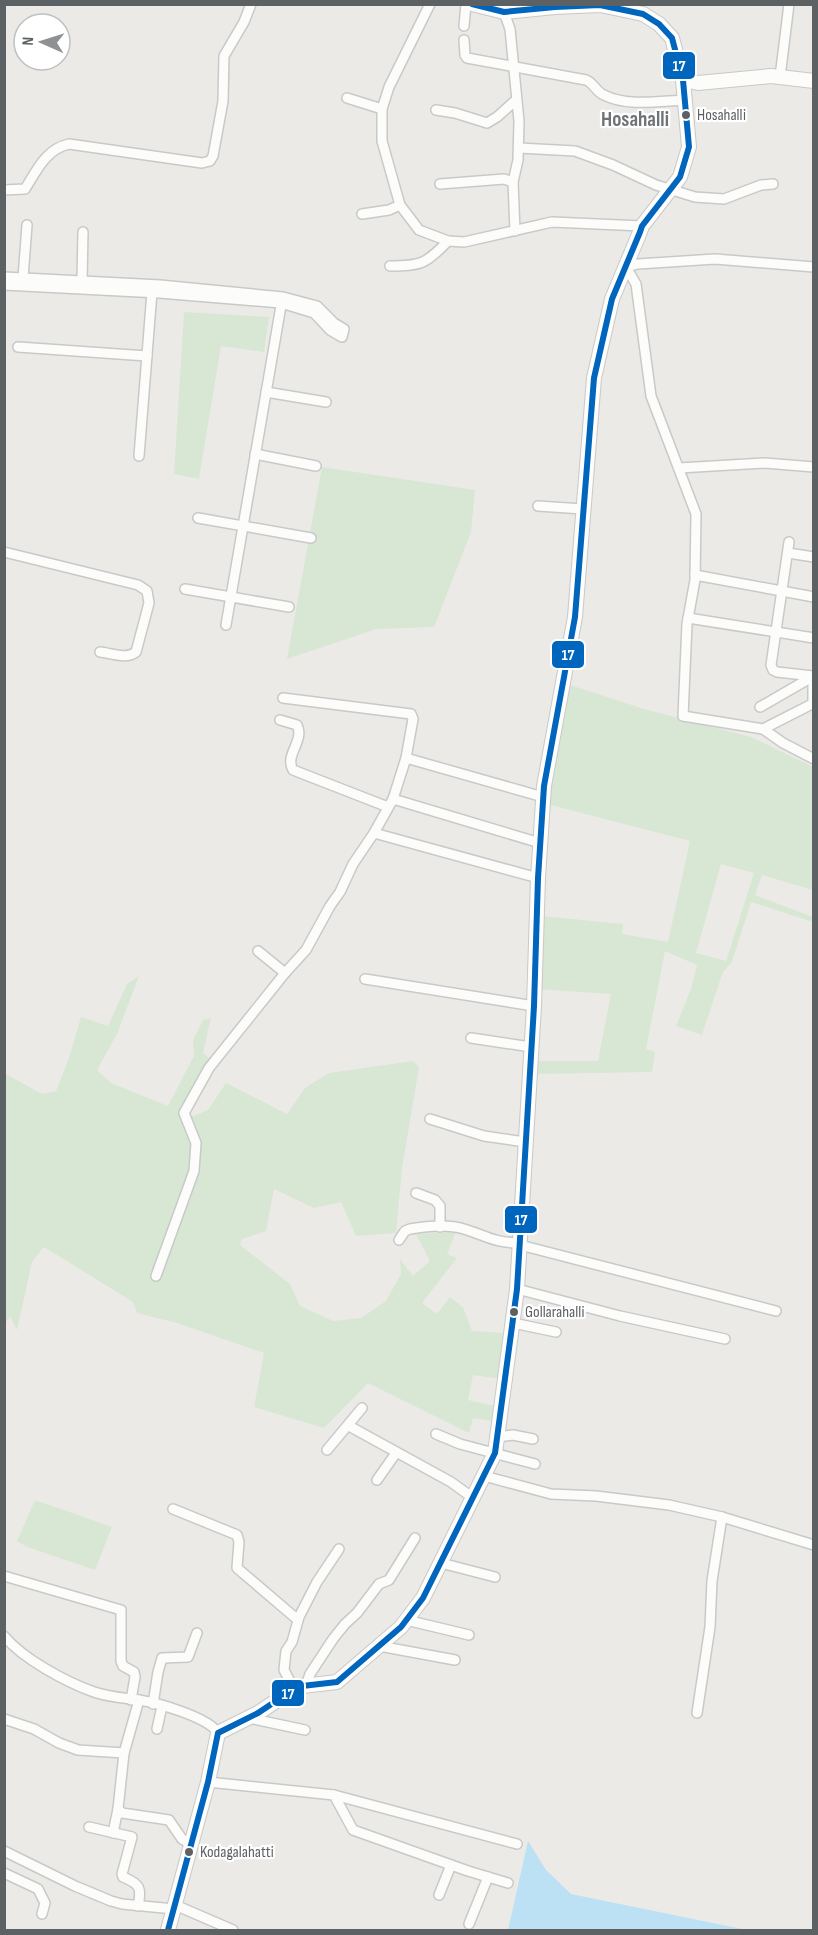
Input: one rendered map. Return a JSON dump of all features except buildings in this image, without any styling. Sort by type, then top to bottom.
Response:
[{"type":"street","points":[[4,190],[25,189],[49,153],[57,146],[69,144],[202,163],[210,161],[213,156],[223,101],[224,56],[244,22],[250,4]]},
{"type":"street","points":[[430,4],[389,87],[382,109],[382,141],[400,205],[419,230],[448,241],[464,242],[552,222],[642,226]]},
{"type":"street","points":[[464,26],[466,4]]},
{"type":"street","points":[[339,1549],[317,1582],[298,1620],[284,1662],[286,1676],[300,1687],[337,1682],[406,1620],[423,1598],[495,1453],[517,1289],[534,1006],[543,797],[575,617],[594,378],[612,299],[642,226],[680,177],[689,147],[683,80],[672,38],[659,24],[643,14],[600,5],[504,8],[472,4]]},
{"type":"street","points":[[780,77],[789,4]]},
{"type":"street","points":[[504,8],[510,29],[519,121],[518,160],[513,182],[515,231]]},
{"type":"street","points":[[464,40],[466,58],[586,80],[592,82],[602,95],[613,99],[685,100]]},
{"type":"street","points":[[683,80],[698,83],[771,76],[813,81]]},
{"type":"street","points":[[347,98],[382,109]]},
{"type":"street","points":[[436,110],[487,123],[516,100]]},
{"type":"street","points":[[519,148],[575,151],[669,190],[695,197],[724,199],[761,185],[774,184]]},
{"type":"street","points":[[440,184],[504,179],[513,182]]},
{"type":"street","points":[[362,214],[389,210],[400,205]]},
{"type":"street","points":[[23,278],[27,225]]},
{"type":"street","points":[[82,281],[83,232]]},
{"type":"street","points":[[390,266],[421,264],[435,255],[448,241]]},
{"type":"street","points":[[626,267],[638,264],[715,259],[813,267]]},
{"type":"street","points":[[626,267],[636,284],[651,396],[696,514],[695,575],[688,618],[683,716],[763,729],[813,759]]},
{"type":"street","points":[[4,278],[160,285],[282,300],[314,313],[330,330],[343,333]]},
{"type":"street","points":[[4,285],[282,300]]},
{"type":"street","points":[[139,456],[152,292]]},
{"type":"street","points":[[226,626],[282,300]]},
{"type":"street","points":[[18,347],[147,356]]},
{"type":"street","points":[[266,392],[326,402]]},
{"type":"street","points":[[255,454],[316,466]]},
{"type":"street","points":[[679,468],[765,463],[813,467]]},
{"type":"street","points":[[538,506],[583,509]]},
{"type":"street","points":[[198,518],[311,538]]},
{"type":"street","points":[[789,542],[771,660],[773,670],[813,676]]},
{"type":"street","points":[[4,552],[138,585],[147,591],[149,603],[136,652],[126,657],[100,652]]},
{"type":"street","points":[[788,553],[813,557]]},
{"type":"street","points":[[695,575],[813,597]]},
{"type":"street","points":[[184,589],[289,607]]},
{"type":"street","points":[[688,618],[813,638]]},
{"type":"street","points":[[763,729],[813,704],[813,676]]},
{"type":"street","points":[[760,706],[813,676]]},
{"type":"street","points":[[156,1276],[194,1172],[196,1143],[184,1113],[188,1103],[209,1068],[306,950],[340,892],[353,864],[374,833],[390,803],[406,758],[413,718],[411,714],[283,698]]},
{"type":"street","points":[[280,720],[297,725],[299,730],[290,762],[293,770],[390,803],[540,843]]},
{"type":"street","points":[[406,758],[543,797]]},
{"type":"street","points":[[374,833],[538,878]]},
{"type":"street","points":[[258,951],[285,973]]},
{"type":"street","points":[[364,979],[534,1006]]},
{"type":"street","points":[[471,1038],[531,1047]]},
{"type":"street","points":[[430,1119],[484,1136],[525,1142]]},
{"type":"street","points":[[416,1193],[435,1200],[440,1206],[440,1227]]},
{"type":"street","points":[[399,1240],[405,1231],[410,1229],[440,1227],[464,1229],[501,1243],[520,1244],[776,1311]]},
{"type":"street","points":[[517,1289],[620,1316],[725,1339]]},
{"type":"street","points":[[513,1323],[556,1332]]},
{"type":"street","points":[[327,1450],[362,1408]]},
{"type":"street","points":[[349,1426],[450,1482],[473,1498]]},
{"type":"street","points":[[436,1434],[460,1444],[535,1464]]},
{"type":"street","points":[[497,1437],[513,1435],[533,1439]]},
{"type":"street","points":[[377,1480],[396,1453]]},
{"type":"street","points":[[484,1476],[551,1494],[596,1496],[669,1505],[722,1517],[813,1545]]},
{"type":"street","points":[[173,1509],[237,1535],[239,1542],[237,1569],[298,1620]]},
{"type":"street","points":[[697,1713],[710,1627],[712,1581],[722,1517]]},
{"type":"street","points":[[218,1733],[249,1718],[300,1687],[345,1624],[379,1584],[389,1580],[415,1538]]},
{"type":"street","points":[[441,1563],[495,1577]]},
{"type":"street","points":[[4,1576],[121,1610],[121,1661],[123,1666],[134,1672],[135,1700],[124,1753],[113,1833]]},
{"type":"street","points":[[406,1620],[469,1635]]},
{"type":"street","points":[[157,1729],[158,1672],[162,1658],[188,1657],[197,1633]]},
{"type":"street","points":[[4,1636],[49,1670],[94,1692],[158,1705],[204,1722],[216,1729],[218,1733],[208,1782],[168,1930]]},
{"type":"street","points":[[379,1646],[455,1660]]},
{"type":"street","points":[[249,1718],[304,1730]]},
{"type":"street","points":[[4,1729],[4,1720],[34,1729],[59,1743],[78,1750],[124,1753]]},
{"type":"street","points":[[208,1782],[334,1795],[517,1844]]},
{"type":"street","points":[[334,1795],[353,1830],[508,1883]]},
{"type":"street","points":[[118,1809],[122,1813],[169,1820],[182,1839],[191,1844]]},
{"type":"street","points":[[89,1827],[132,1837],[122,1874],[123,1877],[138,1885],[141,1892],[138,1906]]},
{"type":"street","points":[[4,1851],[93,1894],[122,1904],[175,1907],[233,1930]]},
{"type":"street","points":[[439,1895],[450,1865]]},
{"type":"street","points":[[4,1873],[38,1889],[45,1903],[42,1914]]},
{"type":"street","points":[[469,1924],[488,1877]]},
{"type":"green space","points":[[184,312],[269,317],[264,352],[221,346],[199,479],[174,474]]},
{"type":"green space","points":[[322,467],[475,490],[471,532],[434,627],[376,629],[287,659]]},
{"type":"green space","points":[[570,685],[644,709],[751,737],[813,767],[813,890],[762,875],[755,895],[813,917],[813,922],[751,902],[732,962],[723,972],[702,1035],[676,1026],[691,989],[697,965],[665,951],[646,1049],[655,1052],[652,1072],[532,1074],[533,1061],[598,1061],[611,994],[537,989],[541,916],[623,924],[622,934],[668,942],[690,841],[547,804],[553,761]],"holes":[[[721,864],[754,873],[726,961],[696,953]]]},
{"type":"green space","points":[[139,976],[117,1034],[97,1070],[111,1083],[168,1106],[194,1056],[193,1040],[203,1020],[211,1018],[203,1053],[212,1060],[183,1110],[182,1121],[208,1110],[226,1083],[287,1114],[305,1088],[329,1073],[413,1061],[419,1067],[402,1168],[396,1233],[356,1236],[341,1202],[314,1208],[274,1189],[266,1231],[242,1239],[240,1245],[290,1284],[300,1306],[333,1321],[361,1318],[386,1301],[401,1274],[400,1259],[413,1276],[430,1261],[416,1234],[456,1232],[447,1254],[457,1258],[422,1303],[437,1314],[450,1297],[463,1307],[472,1331],[505,1333],[501,1379],[473,1375],[468,1400],[495,1406],[493,1421],[473,1418],[469,1433],[368,1383],[324,1428],[254,1407],[264,1353],[177,1323],[137,1313],[133,1302],[44,1247],[32,1262],[17,1330],[10,1316],[5,1324],[4,1073],[42,1094],[56,1091],[81,1017],[108,1026],[127,984]]},
{"type":"green space","points":[[35,1500],[112,1527],[95,1570],[27,1547],[17,1541]]},
{"type":"water","points":[[528,1841],[546,1870],[571,1894],[747,1930],[508,1930]]},
{"type":"transit line","name":"17","points":[[168,1930],[208,1782],[218,1733],[258,1713],[294,1689],[337,1682],[401,1627],[423,1598],[495,1453],[517,1289],[534,1006],[538,878],[544,786],[575,617],[594,378],[612,299],[642,226],[680,177],[689,147],[683,80],[672,38],[659,24],[643,14],[600,5],[504,12],[472,4]]},
{"type":"place","name":"Hosahalli","points":[[686,115]]},
{"type":"place","name":"Gollarahalli","points":[[514,1312]]},
{"type":"place","name":"Kodagalahatti","points":[[189,1852]]},
{"type":"district","name":"Hosahalli","points":[[635,119]]}]
